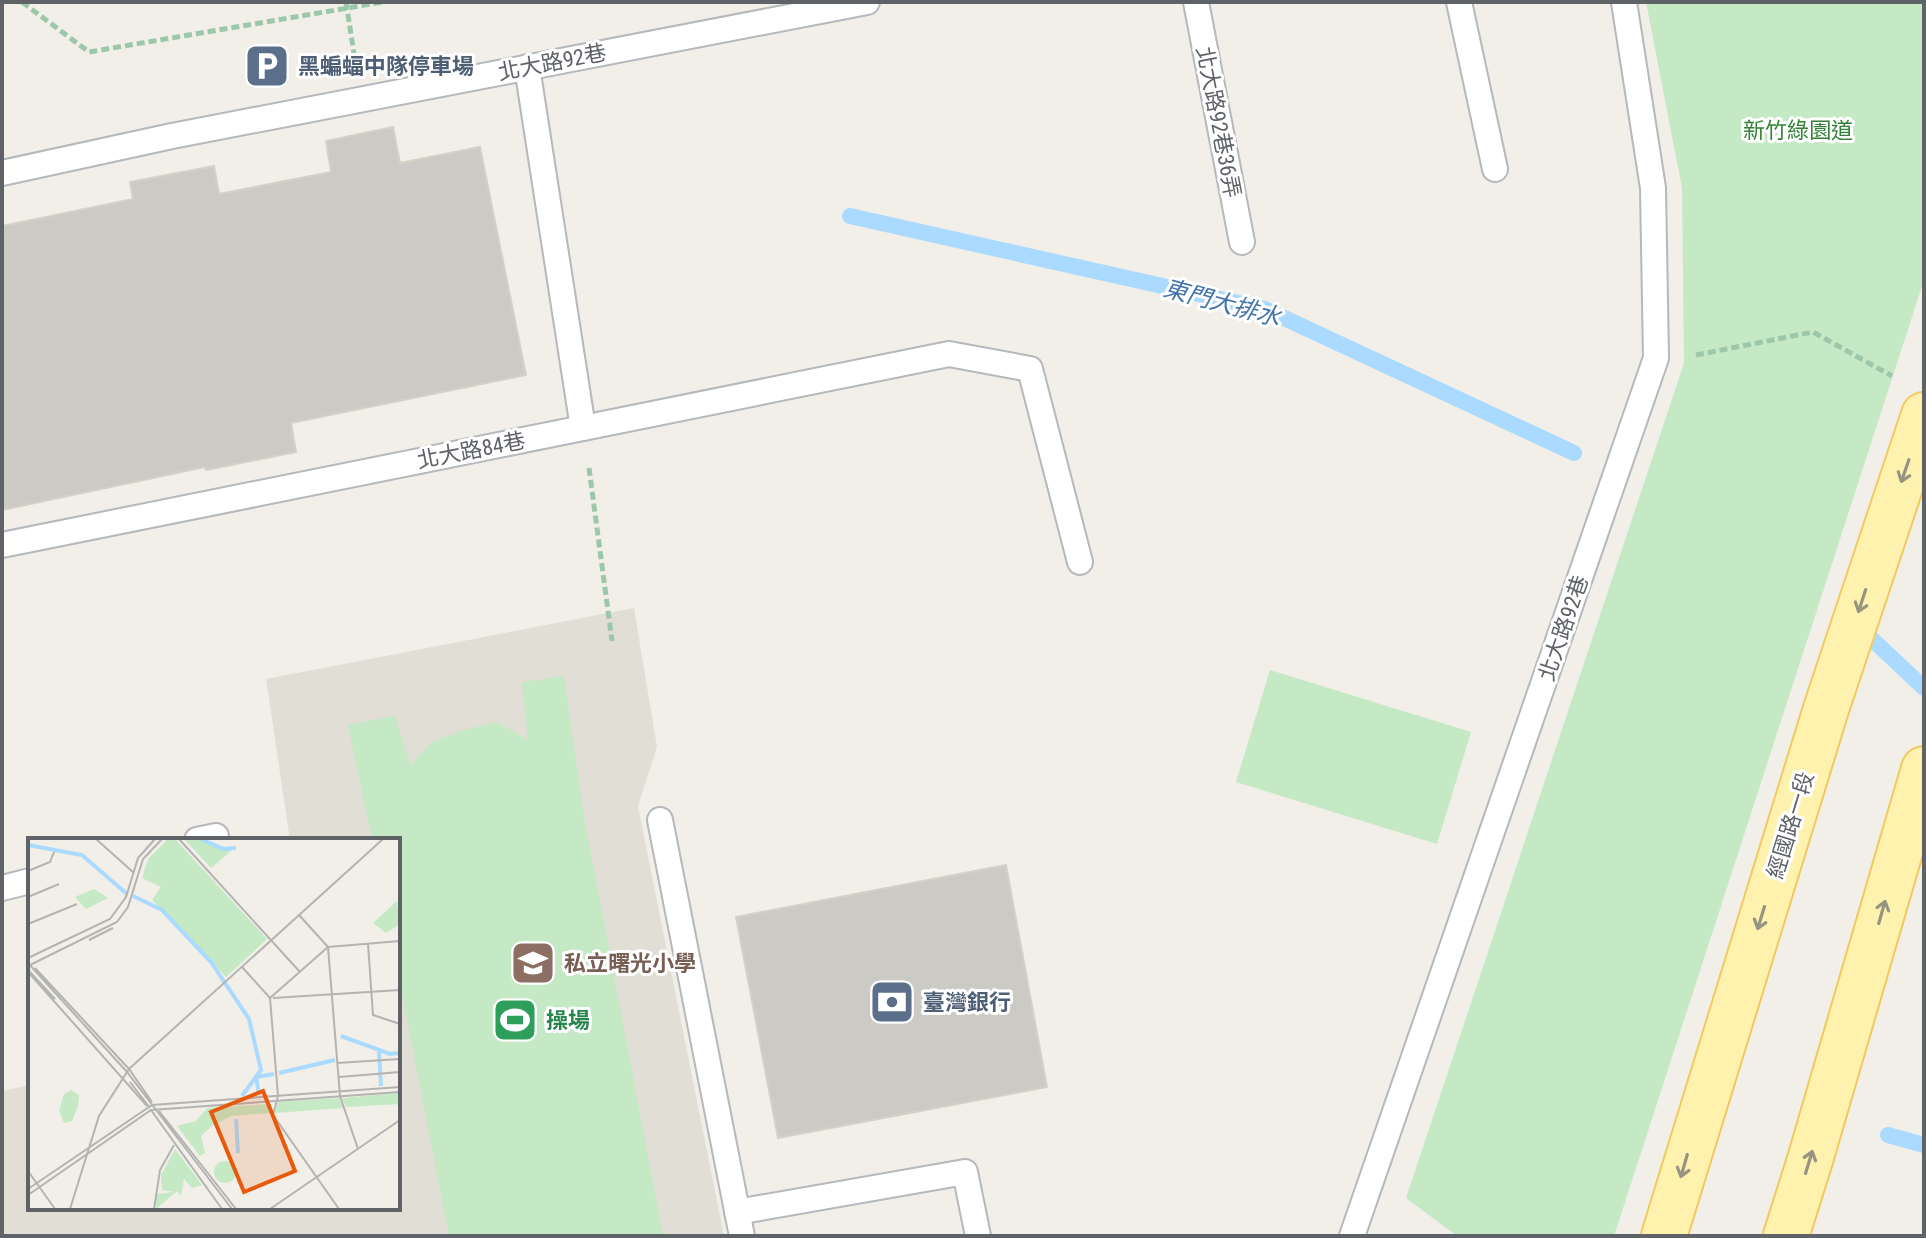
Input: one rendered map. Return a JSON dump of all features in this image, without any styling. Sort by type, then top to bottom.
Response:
[{"type":"main road","name":"經國路一段","points":[[1664,1236],[1826,709],[1924,415]]},
{"type":"main road","points":[[1786,1236],[1924,769]]},
{"type":"lane","name":"北大路92巷","points":[[2,173],[172,136],[867,2]]},
{"type":"lane","name":"北大路92巷36弄","points":[[1196,2],[1242,242]]},
{"type":"lane","points":[[1459,2],[1495,169]]},
{"type":"lane","name":"北大路92巷","points":[[1352,1236],[1656,358],[1653,188],[1624,2]]},
{"type":"lane","points":[[527,67],[583,428]]},
{"type":"lane","name":"北大路84巷","points":[[2,545],[949,354],[1030,369],[1080,562]]},
{"type":"lane","points":[[660,820],[742,1236]]},
{"type":"lane","points":[[2,888],[28,882]]},
{"type":"lane","points":[[737,1212],[965,1172],[978,1236]]},
{"type":"path","points":[[22,2],[89,52],[346,5],[383,2]]},
{"type":"path","points":[[346,5],[362,99]]},
{"type":"path","points":[[1685,357],[1813,332],[1894,377]]},
{"type":"path","points":[[583,428],[612,641]]},
{"type":"shaded area","name":"私立曙光小學","points":[[634,608],[657,747],[638,806],[724,1236],[2,1236],[2,1091],[28,1085],[28,1210],[400,1210],[400,838],[290,838],[266,679]]},
{"type":"green space","name":"新竹綠園道","points":[[1646,2],[1924,2],[1924,280],[1614,1236],[1457,1236],[1406,1198],[1684,363],[1682,188]]},
{"type":"green space","points":[[1270,670],[1471,732],[1437,844],[1236,782]]},
{"type":"green space","points":[[564,676],[583,811],[663,1236],[449,1236],[400,984],[400,838],[372,838],[348,725],[395,716],[410,765],[433,741],[497,722],[528,740],[522,682]]},
{"type":"building","points":[[393,127],[400,163],[480,147],[526,375],[291,423],[296,452],[206,470],[205,467],[2,510],[2,226],[133,199],[130,182],[214,166],[219,194],[331,172],[326,141]]},
{"type":"building","name":"臺灣銀行","points":[[1006,865],[1047,1087],[778,1138],[736,917]]},
{"type":"waterway","name":"東門大排水","points":[[850,216],[1265,309],[1574,453]]},
{"type":"waterway","name":"東門大排水","points":[[1858,626],[1924,688]]},
{"type":"waterway","points":[[1888,1135],[1924,1145]]},
{"type":"place","name":"黑蝙蝠中隊停車場","points":[[267,66]]},
{"type":"place","name":"私立曙光小學","points":[[533,963]]},
{"type":"place","name":"臺灣銀行","points":[[892,1002]]},
{"type":"place","name":"操場","points":[[515,1020]]}]
